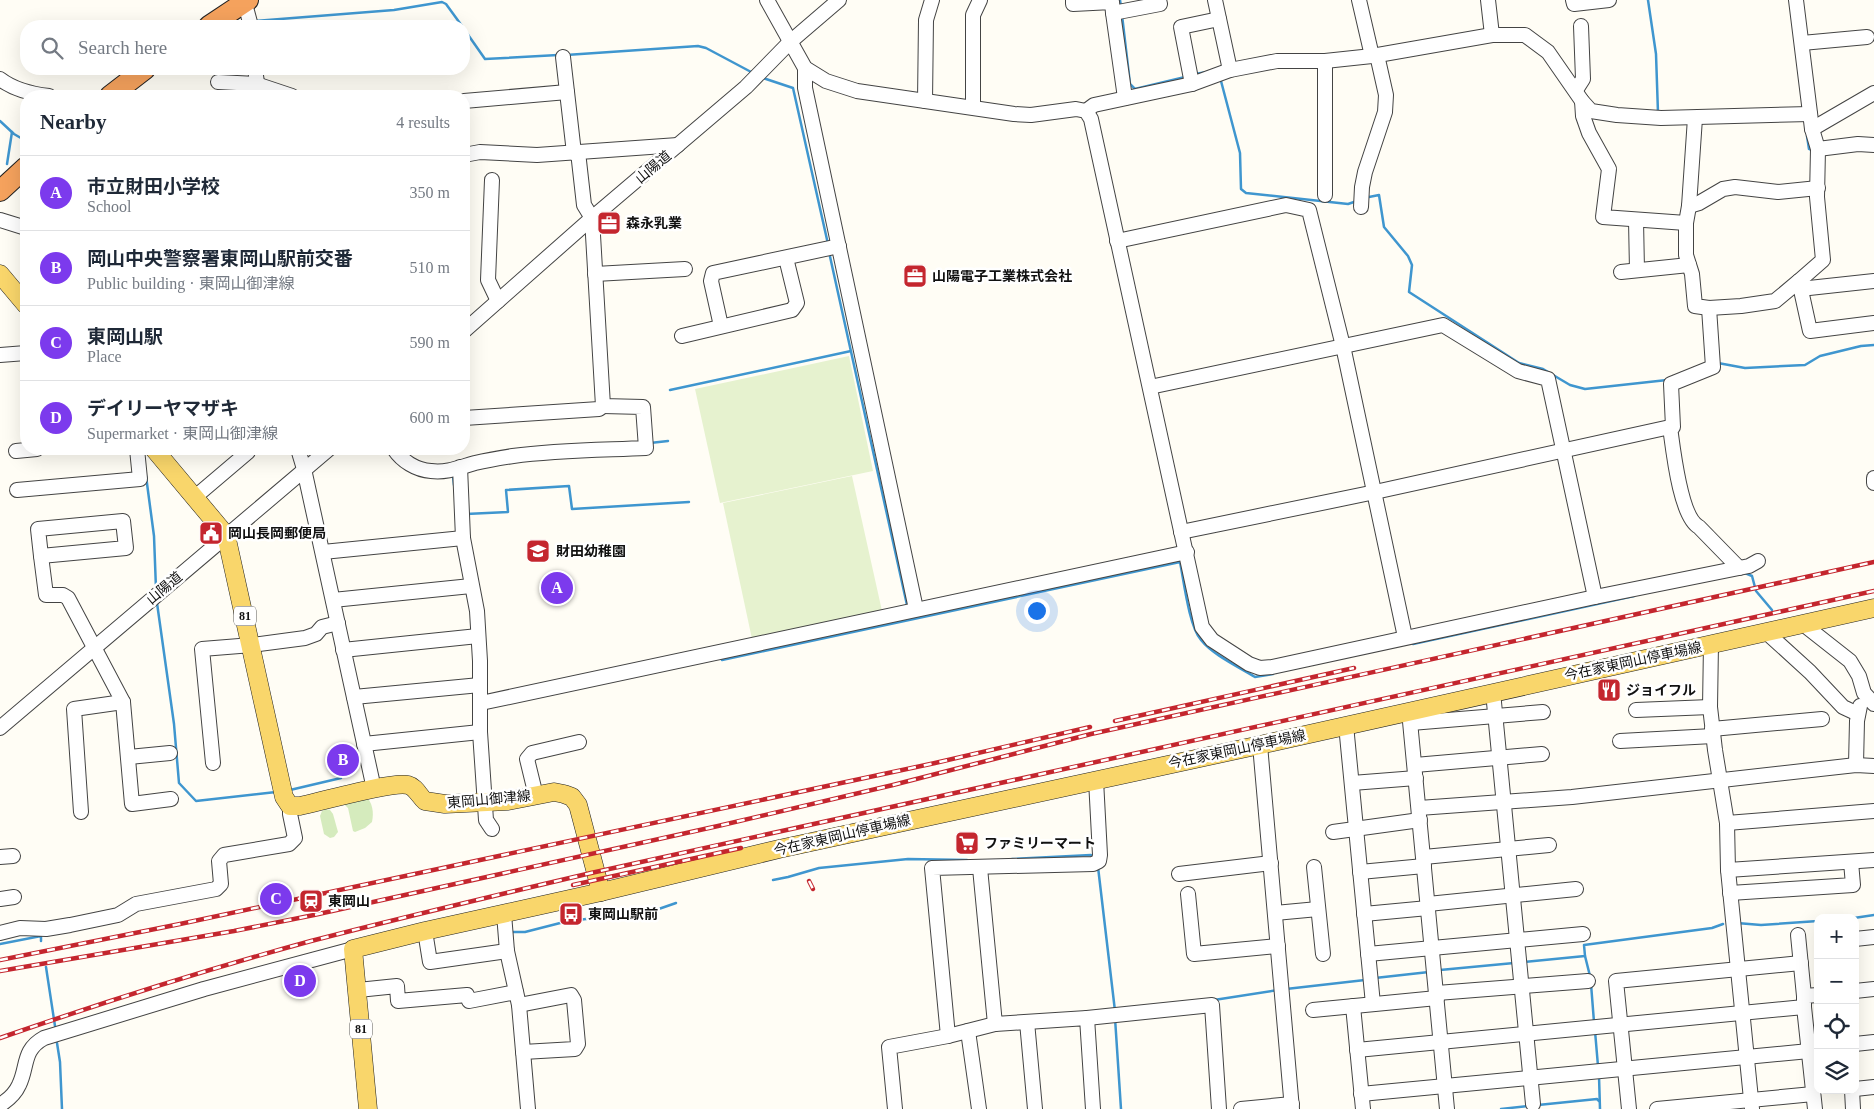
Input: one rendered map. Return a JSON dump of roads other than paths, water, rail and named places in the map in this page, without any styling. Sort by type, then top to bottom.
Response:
[{"type":"highway","points":[[218,20],[245,1]]},
{"type":"highway","points":[[118,90],[137,75]]},
{"type":"highway","points":[[0,191],[20,173]]},
{"type":"main road","points":[[0,274],[20,298]]},
{"type":"main road","name":"81","points":[[159,455],[226,535],[252,645],[284,797],[290,806]]},
{"type":"main road","name":"今在家東岡山停車場線","points":[[601,892],[779,849],[1346,725],[1410,717],[1493,692],[1874,608]]},
{"type":"main road","name":"東岡山御津線","points":[[290,806],[300,806],[404,784],[411,786],[425,801],[446,804],[508,801],[554,792],[564,794],[572,797],[578,805],[601,892]]},
{"type":"main road","points":[[353,949],[601,892]]},
{"type":"main road","name":"81","points":[[353,949],[368,1109]]},
{"type":"street","points":[[767,0],[805,68],[805,88],[832,248],[916,609]]},
{"type":"street","name":"山陽道","points":[[470,326],[678,145],[757,75],[790,42],[839,0]]},
{"type":"street","points":[[925,100],[926,20],[932,0]]},
{"type":"street","points":[[973,107],[973,15],[980,0]]},
{"type":"street","points":[[1073,0],[1073,4],[1112,2],[1119,12],[1124,98]]},
{"type":"street","points":[[1119,12],[1160,4],[1159,0]]},
{"type":"street","points":[[1215,0],[1230,70]]},
{"type":"street","points":[[1359,0],[1386,95],[1385,112],[1365,172],[1361,207]]},
{"type":"street","points":[[1488,0],[1492,36]]},
{"type":"street","points":[[1573,0],[1574,4],[1609,0]]},
{"type":"street","points":[[1695,120],[1690,206],[1686,223],[1686,255],[1695,306],[1709,308],[1741,306],[1775,301],[1800,285],[1823,260],[1817,197],[1818,151],[1812,129],[1796,0]]},
{"type":"street","points":[[245,1],[250,20]]},
{"type":"street","points":[[1191,78],[1181,27],[1219,19]]},
{"type":"street","points":[[1581,26],[1583,79],[1579,96],[1588,133],[1609,169],[1603,217],[1686,223]]},
{"type":"street","points":[[805,68],[826,80],[857,91],[1031,115],[1076,109],[1086,111],[1094,105],[1191,78],[1277,61],[1325,61],[1374,56],[1492,36],[1525,35],[1548,52],[1591,111],[1617,115],[1695,120],[1810,114]]},
{"type":"street","points":[[1802,43],[1867,37]]},
{"type":"street","points":[[563,57],[584,205],[592,218],[603,406]]},
{"type":"street","points":[[1325,61],[1325,195]]},
{"type":"street","points":[[218,82],[257,90],[256,75]]},
{"type":"street","points":[[0,79],[7,84],[26,90]]},
{"type":"street","points":[[470,101],[567,92]]},
{"type":"street","points":[[1812,129],[1874,93]]},
{"type":"street","points":[[1086,111],[1090,119],[1202,627],[1212,640],[1249,664],[1260,668],[1272,667],[1405,637],[1749,566],[1758,561]]},
{"type":"street","points":[[1818,151],[1858,144],[1874,145]]},
{"type":"street","points":[[470,154],[480,152],[537,155],[678,145]]},
{"type":"street","points":[[492,180],[488,280],[498,301]]},
{"type":"street","points":[[1690,206],[1723,190],[1735,187],[1778,192],[1818,188]]},
{"type":"street","points":[[1117,241],[1286,204],[1309,210],[1343,346],[1405,637]]},
{"type":"street","points":[[0,220],[20,226]]},
{"type":"street","points":[[1636,220],[1637,270]]},
{"type":"street","points":[[721,326],[711,281],[713,273],[832,248]]},
{"type":"street","points":[[682,336],[792,310],[797,304],[786,258]]},
{"type":"street","points":[[1621,272],[1689,265]]},
{"type":"street","points":[[595,274],[685,269]]},
{"type":"street","points":[[1800,285],[1874,281]]},
{"type":"street","points":[[1800,285],[1810,331],[1874,323]]},
{"type":"street","points":[[1181,532],[1375,492],[1673,426],[1671,384],[1713,363],[1709,308]]},
{"type":"street","points":[[470,317],[481,316]]},
{"type":"street","points":[[1150,387],[1444,324],[1518,371],[1548,379],[1595,597]]},
{"type":"street","points":[[0,356],[20,354]]},
{"type":"street","points":[[398,455],[410,465],[430,472],[453,471],[460,467],[486,460],[519,456],[646,448],[642,406],[603,406],[599,409],[470,418]]},
{"type":"street","points":[[1670,427],[1679,486],[1689,514],[1695,525],[1739,568]]},
{"type":"street","points":[[16,451],[20,451]]},
{"type":"street","points":[[17,490],[140,479],[138,455]]},
{"type":"street","points":[[195,497],[244,455]]},
{"type":"street","points":[[300,455],[323,552],[374,789]]},
{"type":"street","name":"山陽道","points":[[0,728],[322,455]]},
{"type":"street","points":[[460,467],[462,538],[477,611],[484,801],[486,820],[492,829]]},
{"type":"street","points":[[1874,478],[1874,483]]},
{"type":"street","points":[[41,556],[126,548],[123,521],[38,529],[41,556],[46,594],[63,595],[68,598],[122,699],[132,804],[171,799]]},
{"type":"street","points":[[323,552],[462,538]]},
{"type":"street","points":[[481,703],[1187,552]]},
{"type":"street","points":[[333,600],[471,586]]},
{"type":"street","points":[[213,763],[202,649],[305,638],[316,634],[322,627],[338,623]]},
{"type":"street","points":[[1803,624],[1850,661],[1859,676],[1866,697],[1858,714],[1856,765]]},
{"type":"street","points":[[1766,632],[1810,672],[1843,707],[1858,714]]},
{"type":"street","points":[[343,650],[478,636]]},
{"type":"street","points":[[1711,644],[1710,707],[1727,822],[1728,870],[1751,1104]]},
{"type":"street","points":[[354,696],[480,685]]},
{"type":"street","points":[[1493,692],[1533,1104]]},
{"type":"street","points":[[81,812],[74,709],[122,699]]},
{"type":"street","points":[[1636,710],[1710,707]]},
{"type":"street","points":[[1447,1109],[1410,717],[1543,712]]},
{"type":"street","points":[[1620,741],[1822,719]]},
{"type":"street","points":[[1346,725],[1373,1004]]},
{"type":"street","points":[[364,744],[480,732]]},
{"type":"street","points":[[536,796],[527,759],[532,752],[579,742]]},
{"type":"street","points":[[1241,1109],[1292,1107],[1260,745]]},
{"type":"street","points":[[129,757],[170,753]]},
{"type":"street","points":[[1352,783],[1500,758],[1542,754]]},
{"type":"street","points":[[1333,832],[1420,814],[1505,802],[1572,797],[1856,765],[1874,766]]},
{"type":"street","points":[[948,1036],[932,868],[1096,863],[1100,855],[1096,780]]},
{"type":"street","points":[[0,933],[20,928],[46,929],[99,919],[118,915],[136,904],[216,889],[221,884],[219,861],[224,856],[289,844],[295,838],[290,806]]},
{"type":"street","points":[[1727,822],[1874,810]]},
{"type":"street","points":[[1360,872],[1509,848],[1549,845]]},
{"type":"street","points":[[1728,870],[1874,860]]},
{"type":"street","points":[[1730,893],[1853,885],[1851,862]]},
{"type":"street","points":[[1179,874],[1270,863]]},
{"type":"street","points":[[1314,866],[1323,954]]},
{"type":"street","points":[[980,868],[995,1024]]},
{"type":"street","points":[[1364,914],[1576,889]]},
{"type":"street","points":[[1188,894],[1194,954],[1278,946]]},
{"type":"street","points":[[1275,913],[1318,909]]},
{"type":"street","points":[[504,914],[507,951],[517,999],[528,1109]]},
{"type":"street","points":[[425,931],[430,962],[507,951]]},
{"type":"street","points":[[1368,954],[1583,934]]},
{"type":"street","points":[[1798,935],[1801,963],[1809,999],[1809,1051],[1815,1109]]},
{"type":"street","points":[[1859,939],[1874,937]]},
{"type":"street","points":[[0,1105],[11,1097],[19,1085],[25,1062],[35,1043],[44,1038],[204,988],[353,949]]},
{"type":"street","points":[[1629,1109],[1616,981],[1801,963]]},
{"type":"street","points":[[1313,1010],[1588,981]]},
{"type":"street","points":[[358,990],[397,986],[398,1001],[467,995],[469,1001],[571,995],[574,1000],[578,1044],[575,1049],[523,1052]]},
{"type":"street","points":[[1859,990],[1874,988]]},
{"type":"street","points":[[1357,1050],[1742,1012],[1809,999]]},
{"type":"street","points":[[894,1109],[889,1047],[948,1036],[995,1024],[1087,1018],[1212,1006],[1220,1109]]},
{"type":"street","points":[[1353,1006],[1363,1109]]},
{"type":"street","points":[[1087,1018],[1093,1109]]},
{"type":"street","points":[[1027,1022],[1035,1109]]},
{"type":"street","points":[[968,1031],[979,1109]]},
{"type":"street","points":[[1859,1044],[1874,1042]]},
{"type":"street","points":[[1361,1094],[1809,1051]]},
{"type":"street","points":[[1859,1089],[1874,1087]]},
{"type":"street","points":[[1657,1109],[1751,1104],[1813,1094]]},
{"type":"street","points":[[1852,1094],[1853,1109]]},
{"type":"waterway","points":[[1120,0],[1121,7]]},
{"type":"waterway","points":[[1648,0],[1656,54],[1658,113]]},
{"type":"waterway","points":[[268,20],[394,10],[442,2],[446,4],[458,20]]},
{"type":"waterway","points":[[1122,15],[1130,84],[1135,89],[1185,77]]},
{"type":"waterway","points":[[470,38],[485,59],[558,55]]},
{"type":"waterway","points":[[566,55],[698,46],[706,48],[753,73]]},
{"type":"waterway","points":[[1195,74],[1207,72]]},
{"type":"waterway","points":[[763,78],[793,88],[828,244]]},
{"type":"waterway","points":[[1221,81],[1240,153],[1241,189],[1246,193],[1348,204],[1354,202]]},
{"type":"waterway","points":[[0,121],[20,138]]},
{"type":"waterway","points":[[7,164],[12,132]]},
{"type":"waterway","points":[[1807,136],[1809,149],[1813,151]]},
{"type":"waterway","points":[[1369,197],[1379,195],[1384,227],[1408,256],[1412,265],[1409,292],[1519,363],[1543,369],[1570,385],[1585,389],[1667,380]]},
{"type":"waterway","points":[[829,252],[907,605]]},
{"type":"waterway","points":[[1718,363],[1745,368],[1805,365],[1820,356],[1861,346],[1874,345]]},
{"type":"waterway","points":[[670,390],[851,351]]},
{"type":"waterway","points":[[650,443],[668,441]]},
{"type":"waterway","points":[[146,476],[154,536],[156,589]]},
{"type":"waterway","points":[[453,476],[454,485]]},
{"type":"waterway","points":[[466,514],[508,512],[506,490],[569,486],[572,509],[689,502]]},
{"type":"waterway","points":[[722,660],[1180,562],[1190,614],[1193,625],[1201,640],[1219,656],[1255,677],[1273,674]]},
{"type":"waterway","points":[[1745,573],[1752,576],[1756,591],[1772,610]]},
{"type":"waterway","points":[[1413,644],[1634,596]]},
{"type":"waterway","points":[[157,603],[174,724],[179,783],[196,801],[276,792]]},
{"type":"waterway","points":[[290,790],[341,778]]},
{"type":"waterway","points":[[1012,859],[1091,855],[1093,858]]},
{"type":"waterway","points":[[773,880],[819,868],[908,859],[967,860]]},
{"type":"waterway","points":[[1098,867],[1115,1011]]},
{"type":"waterway","points":[[511,932],[525,932],[568,921],[650,912],[676,903]]},
{"type":"waterway","points":[[1859,917],[1874,915]]},
{"type":"waterway","points":[[1737,923],[1761,925],[1814,921]]},
{"type":"waterway","points":[[1524,962],[1585,956],[1584,945],[1712,928],[1723,924]]},
{"type":"waterway","points":[[0,944],[41,936],[41,941]]},
{"type":"waterway","points":[[1585,956],[1590,976]]},
{"type":"waterway","points":[[1440,970],[1514,963]]},
{"type":"waterway","points":[[46,967],[55,1026]]},
{"type":"waterway","points":[[1375,978],[1429,972]]},
{"type":"waterway","points":[[1286,989],[1365,980]]},
{"type":"waterway","points":[[1591,984],[1594,1022]]},
{"type":"waterway","points":[[1214,1000],[1278,990]]},
{"type":"waterway","points":[[1115,1018],[1121,1109]]},
{"type":"waterway","points":[[1595,1031],[1598,1066]]},
{"type":"waterway","points":[[57,1043],[60,1062],[62,1109]]},
{"type":"waterway","points":[[1599,1076],[1600,1109]]},
{"type":"waterway","points":[[1538,1105],[1597,1099],[1599,1101]]},
{"type":"waterway","points":[[1501,1109],[1528,1106]]},
{"type":"railway","points":[[0,971],[234,931],[314,915],[718,826],[893,785],[1091,734],[1874,562]]},
{"type":"railway","points":[[0,1038],[233,963],[346,932],[486,898],[591,873],[1874,591]]},
{"type":"railway","points":[[1115,721],[1354,668]]},
{"type":"railway","points":[[0,960],[180,924],[935,763],[1090,727]]},
{"type":"railway","points":[[573,885],[741,848]]},
{"type":"railway","points":[[809,881],[813,889]]},
{"type":"place","name":"森永乳業","points":[[609,223]]},
{"type":"place","name":"山陽電子工業株式会社","points":[[915,276]]},
{"type":"place","name":"岡山長岡郵便局","points":[[211,533]]},
{"type":"place","name":"財田幼稚園","points":[[538,551]]},
{"type":"place","name":"市立財田小学校","points":[[557,588]]},
{"type":"place","name":"ジョイフル","points":[[1609,690]]},
{"type":"place","name":"岡山中央警察署東岡山駅前交番","points":[[343,760]]},
{"type":"place","name":"ファミリーマート","points":[[967,843]]},
{"type":"place","name":"東岡山駅","points":[[276,899]]},
{"type":"place","name":"東岡山","points":[[311,901]]},
{"type":"place","name":"東岡山駅前","points":[[571,914]]},
{"type":"place","name":"デイリーヤマザキ","points":[[300,981]]}]
